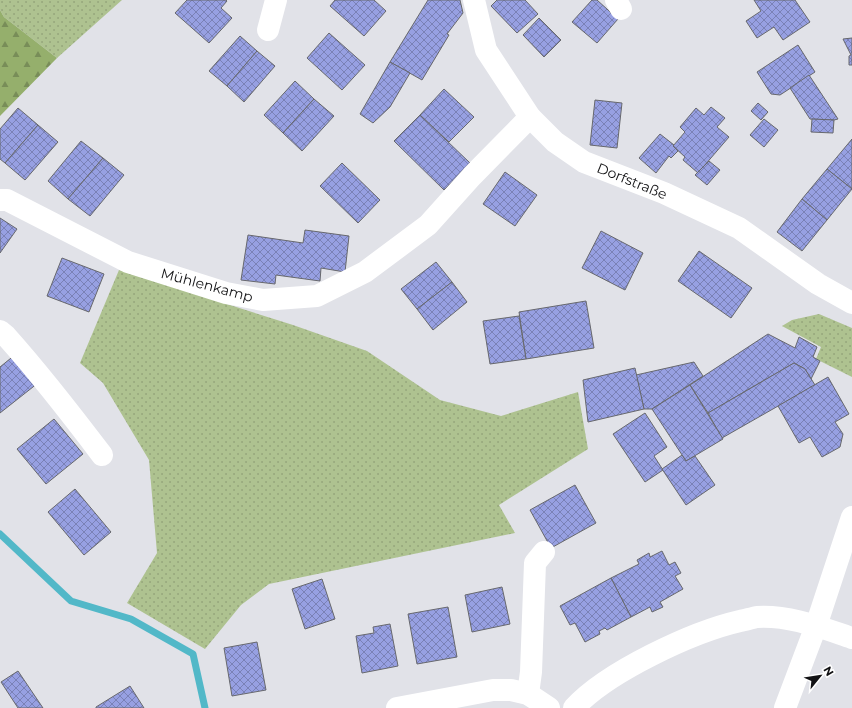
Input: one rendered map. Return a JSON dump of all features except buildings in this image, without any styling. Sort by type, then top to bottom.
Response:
[{"type":"street","points":[[268,30],[276,0]]},
{"type":"street","name":"Dorfstraße","points":[[474,0],[486,50],[530,117],[555,142],[584,162],[664,193],[739,228],[818,284],[852,303]]},
{"type":"street","name":"Mühlenkamp","points":[[0,200],[7,200],[128,262],[226,293],[263,300],[317,296],[365,272],[428,225],[472,176],[530,117]]},
{"type":"street","points":[[0,331],[43,378],[102,455]]},
{"type":"street","points":[[785,708],[816,626],[852,517]]},
{"type":"street","points":[[528,694],[531,672],[534,563],[544,552]]},
{"type":"street","points":[[574,708],[580,701],[606,682],[633,665],[675,644],[719,626],[757,617],[785,618],[816,626],[852,638]]},
{"type":"street","points":[[397,708],[493,690],[511,690],[528,694],[549,708]]},
{"type":"green space","points":[[0,0],[122,0],[57,58],[4,17],[0,10]]},
{"type":"green space","points":[[0,10],[4,17],[57,58],[0,116]]},
{"type":"green space","points":[[119,270],[293,325],[367,351],[440,400],[501,416],[578,392],[588,449],[499,505],[515,533],[269,584],[241,605],[205,649],[127,603],[157,553],[149,460],[103,383],[80,363]]},
{"type":"green space","points":[[819,314],[852,328],[852,377],[816,359],[821,347],[782,326],[792,320]]},
{"type":"waterway","points":[[0,534],[71,601],[131,619],[193,654],[205,708]]}]
